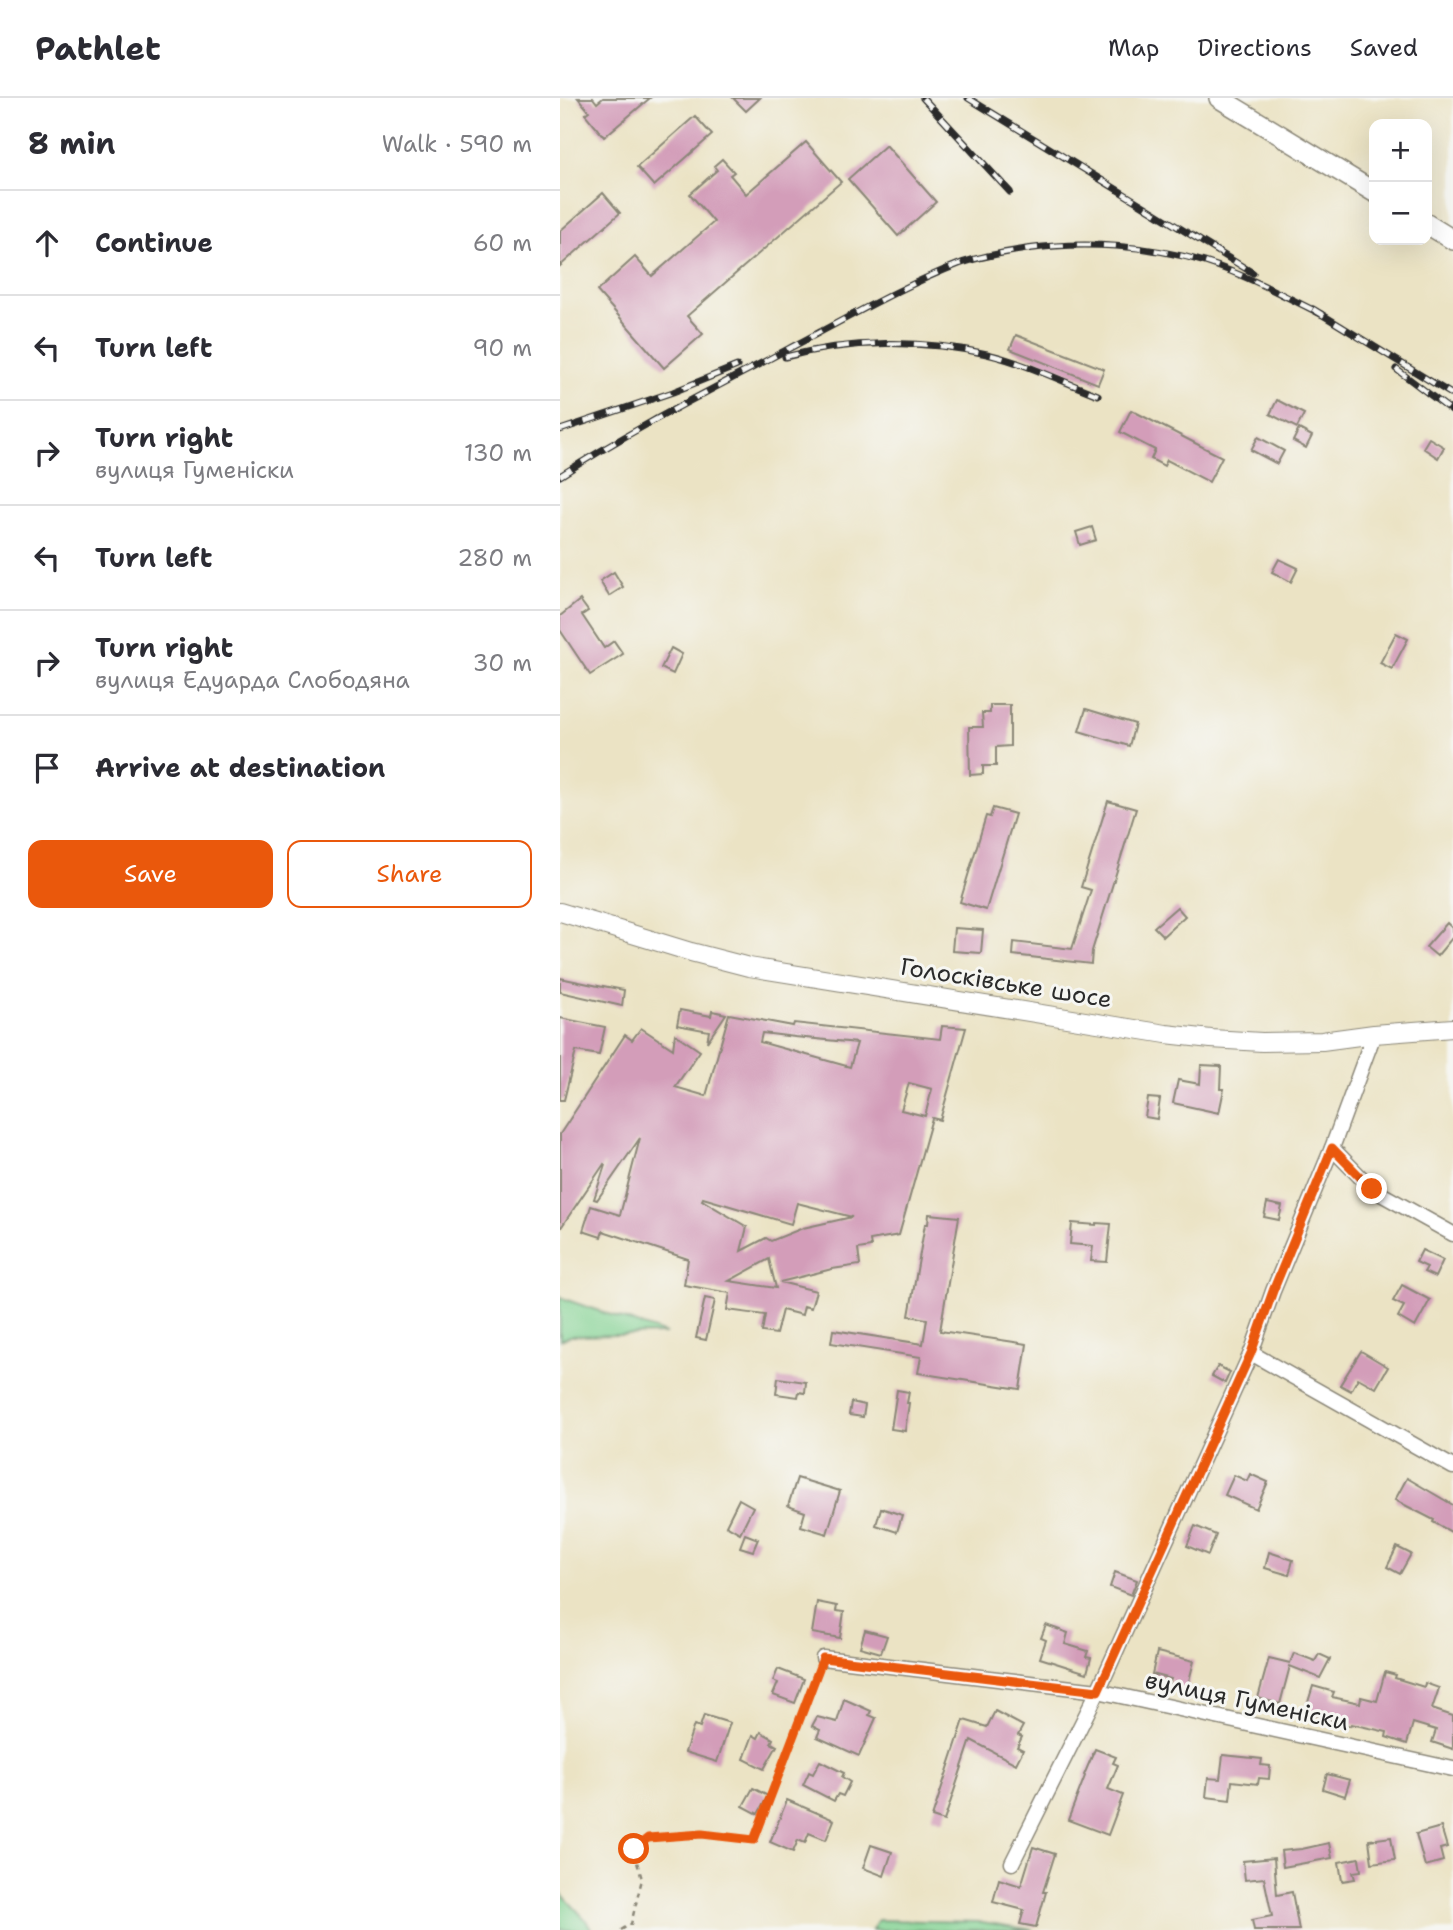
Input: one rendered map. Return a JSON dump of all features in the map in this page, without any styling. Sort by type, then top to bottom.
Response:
[{"type":"main road","points":[[1219,98],[1369,189]]},
{"type":"main road","points":[[1432,227],[1453,240]]},
{"type":"street","name":"Голосківське шосе","points":[[560,912],[749,967],[1166,1034],[1262,1042],[1322,1041],[1453,1028]]},
{"type":"street","points":[[1012,1863],[1098,1691],[1251,1353],[1374,1034]]},
{"type":"street","points":[[1332,1148],[1372,1189],[1453,1234]]},
{"type":"street","points":[[1251,1353],[1453,1466]]},
{"type":"street","name":"вулиця Гуменіски","points":[[823,1658],[1098,1691],[1453,1769]]},
{"type":"path","points":[[621,1930],[631,1924],[642,1880],[634,1849],[648,1838],[702,1834],[754,1840],[823,1658]]},
{"type":"green space","points":[[560,1297],[666,1334],[570,1336],[560,1340]]},
{"type":"green space","points":[[560,1892],[586,1920],[592,1930],[560,1930]]},
{"type":"green space","points":[[878,1920],[982,1922],[1033,1930],[872,1930]]},
{"type":"building","points":[[578,98],[593,98],[597,103],[603,98],[650,98],[604,137],[585,114],[589,111]]},
{"type":"building","points":[[733,98],[760,98],[746,111]]},
{"type":"building","points":[[695,116],[712,135],[654,186],[637,167]]},
{"type":"building","points":[[806,142],[841,182],[687,316],[703,334],[664,368],[597,291],[635,257],[652,276],[714,222],[690,194],[717,170],[714,166],[722,159],[734,172],[730,175],[746,194]]},
{"type":"building","points":[[886,145],[936,202],[898,236],[848,179]]},
{"type":"building","points":[[603,193],[620,213],[560,266],[560,231]]},
{"type":"building","points":[[1016,335],[1104,369],[1098,384],[1010,349]]},
{"type":"building","points":[[1277,400],[1304,414],[1297,428],[1270,414]]},
{"type":"building","points":[[1131,410],[1222,457],[1209,482],[1167,460],[1164,466],[1151,459],[1155,450],[1120,432]]},
{"type":"building","points":[[1299,429],[1312,436],[1306,448],[1293,441]]},
{"type":"building","points":[[1258,437],[1284,451],[1277,464],[1251,450]]},
{"type":"building","points":[[1429,438],[1444,447],[1438,458],[1423,448]]},
{"type":"building","points":[[1092,527],[1096,540],[1080,545],[1076,532]]},
{"type":"building","points":[[1279,559],[1298,568],[1291,582],[1272,572]]},
{"type":"building","points":[[614,572],[623,587],[609,596],[600,581]]},
{"type":"building","points":[[580,600],[588,611],[582,615],[604,648],[614,641],[623,654],[590,675],[560,630],[560,616]]},
{"type":"building","points":[[1396,633],[1408,639],[1392,669],[1380,663]]},
{"type":"building","points":[[671,648],[682,654],[673,674],[661,668]]},
{"type":"building","points":[[990,705],[1010,705],[1010,746],[996,747],[996,766],[983,766],[983,774],[970,775],[969,727],[983,727],[982,713],[990,713]]},
{"type":"building","points":[[1086,709],[1135,724],[1129,746],[1079,731]]},
{"type":"building","points":[[1108,801],[1136,809],[1092,951],[1091,964],[1013,955],[1014,942],[1072,949],[1091,890],[1081,887]]},
{"type":"building","points":[[993,808],[1015,814],[986,910],[960,902],[986,816],[990,817]]},
{"type":"building","points":[[1177,907],[1185,916],[1163,936],[1154,927]]},
{"type":"building","points":[[1447,923],[1453,929],[1453,937],[1437,956],[1426,947]]},
{"type":"building","points":[[954,928],[983,930],[981,953],[952,951]]},
{"type":"building","points":[[560,978],[624,990],[622,1006],[560,992]]},
{"type":"building","points":[[680,1010],[711,1016],[712,1011],[726,1014],[707,1042],[709,1031],[677,1025]]},
{"type":"building","points":[[729,1014],[793,1026],[794,1023],[940,1039],[942,1026],[966,1028],[940,1120],[932,1118],[899,1235],[870,1240],[871,1247],[858,1249],[860,1265],[780,1282],[816,1291],[811,1308],[804,1306],[802,1315],[782,1310],[776,1334],[762,1332],[765,1315],[727,1310],[730,1293],[684,1285],[688,1259],[603,1231],[601,1237],[583,1231],[591,1206],[620,1215],[640,1138],[597,1200],[594,1199],[604,1164],[560,1229],[560,1134],[625,1035],[632,1040],[641,1028],[673,1049],[675,1034],[700,1051],[675,1087],[706,1096]],"holes":[[[762,1033],[857,1043],[850,1067],[760,1042]],[[909,1083],[932,1089],[925,1116],[901,1110]],[[703,1198],[791,1224],[797,1203],[852,1217],[803,1228],[771,1241],[766,1238],[741,1251],[747,1227],[702,1200]],[[769,1259],[776,1288],[729,1281]]]},
{"type":"building","points":[[560,1018],[605,1027],[599,1055],[576,1051],[564,1100],[560,1100]]},
{"type":"building","points":[[1201,1065],[1221,1066],[1220,1089],[1224,1089],[1219,1113],[1173,1103],[1178,1080],[1200,1084]]},
{"type":"building","points":[[1148,1098],[1160,1099],[1157,1119],[1145,1117]]},
{"type":"building","points":[[1267,1203],[1282,1206],[1279,1220],[1264,1217]]},
{"type":"building","points":[[929,1214],[959,1217],[940,1331],[1027,1344],[1020,1389],[918,1373],[921,1357],[831,1343],[833,1330],[923,1344],[927,1319],[909,1316]]},
{"type":"building","points":[[1072,1223],[1111,1224],[1107,1262],[1091,1261],[1093,1246],[1070,1244]]},
{"type":"building","points":[[1422,1250],[1443,1260],[1435,1277],[1424,1272],[1427,1267],[1416,1262]]},
{"type":"building","points":[[1402,1285],[1430,1300],[1415,1327],[1398,1317],[1404,1306],[1393,1301]]},
{"type":"building","points":[[705,1298],[715,1300],[706,1340],[696,1338]]},
{"type":"building","points":[[1361,1351],[1388,1367],[1376,1388],[1358,1378],[1351,1391],[1340,1385]]},
{"type":"building","points":[[1218,1366],[1230,1372],[1225,1383],[1212,1376]]},
{"type":"building","points":[[778,1378],[806,1382],[805,1393],[799,1392],[798,1397],[776,1394]]},
{"type":"building","points":[[897,1390],[909,1392],[905,1431],[891,1429]]},
{"type":"building","points":[[851,1402],[865,1405],[863,1417],[849,1415]]},
{"type":"building","points":[[1250,1474],[1268,1482],[1256,1509],[1225,1495],[1234,1475],[1247,1481]]},
{"type":"building","points":[[797,1478],[840,1491],[827,1534],[801,1526],[805,1512],[788,1506]]},
{"type":"building","points":[[1407,1478],[1453,1505],[1453,1533],[1395,1500]]},
{"type":"building","points":[[739,1499],[753,1507],[740,1533],[726,1525]]},
{"type":"building","points":[[881,1508],[902,1515],[897,1532],[876,1525]]},
{"type":"building","points":[[1195,1526],[1216,1535],[1208,1555],[1187,1546]]},
{"type":"building","points":[[745,1534],[758,1539],[753,1551],[740,1547]]},
{"type":"building","points":[[1397,1547],[1411,1554],[1400,1574],[1387,1567]]},
{"type":"building","points":[[1269,1552],[1293,1560],[1289,1575],[1265,1568]]},
{"type":"building","points":[[1115,1572],[1137,1580],[1131,1595],[1110,1587]]},
{"type":"building","points":[[817,1602],[837,1606],[836,1611],[844,1612],[840,1638],[812,1633]]},
{"type":"building","points":[[1046,1625],[1068,1633],[1065,1644],[1088,1651],[1086,1657],[1091,1658],[1087,1673],[1040,1658],[1046,1640],[1041,1638]]},
{"type":"building","points":[[865,1630],[887,1636],[881,1653],[860,1647]]},
{"type":"building","points":[[1157,1652],[1194,1661],[1187,1689],[1169,1685],[1171,1679],[1152,1674]]},
{"type":"building","points":[[1294,1653],[1315,1661],[1319,1654],[1330,1659],[1320,1678],[1290,1666],[1280,1704],[1258,1698],[1269,1658],[1290,1663]]},
{"type":"building","points":[[778,1669],[804,1679],[795,1703],[773,1695],[778,1683],[773,1681]]},
{"type":"building","points":[[1385,1672],[1424,1687],[1425,1683],[1439,1688],[1432,1709],[1453,1716],[1453,1749],[1432,1742],[1436,1730],[1413,1723],[1407,1744],[1386,1737],[1387,1732],[1351,1724],[1350,1726],[1305,1712],[1313,1686],[1334,1692],[1332,1697],[1360,1703],[1361,1697],[1377,1701]]},
{"type":"building","points":[[844,1699],[871,1711],[869,1715],[876,1718],[859,1756],[817,1737],[820,1730],[812,1726],[817,1717],[837,1722]]},
{"type":"building","points":[[995,1711],[1023,1726],[1018,1735],[1022,1737],[1017,1747],[1023,1750],[1016,1764],[971,1740],[944,1821],[932,1817],[964,1720],[987,1727]]},
{"type":"building","points":[[704,1715],[730,1723],[717,1762],[685,1752],[694,1725],[700,1727]]},
{"type":"building","points":[[761,1732],[773,1739],[771,1743],[777,1746],[764,1769],[744,1759],[753,1735],[758,1738]]},
{"type":"building","points":[[1095,1749],[1116,1757],[1113,1763],[1118,1765],[1108,1789],[1123,1795],[1108,1835],[1068,1820]]},
{"type":"building","points":[[1223,1755],[1262,1759],[1261,1765],[1270,1766],[1269,1779],[1259,1778],[1258,1784],[1232,1781],[1230,1800],[1206,1797],[1208,1778],[1220,1779]]},
{"type":"building","points":[[820,1761],[844,1773],[842,1777],[850,1782],[843,1796],[838,1794],[834,1801],[803,1785],[809,1772],[813,1774]]},
{"type":"building","points":[[1327,1774],[1350,1780],[1345,1796],[1323,1789]]},
{"type":"building","points":[[753,1788],[768,1796],[758,1814],[743,1806]]},
{"type":"building","points":[[787,1800],[834,1820],[826,1840],[809,1833],[805,1843],[798,1840],[793,1852],[770,1842]]},
{"type":"building","points":[[1441,1827],[1447,1847],[1440,1849],[1443,1861],[1425,1866],[1416,1834]]},
{"type":"building","points":[[1391,1837],[1395,1860],[1372,1863],[1369,1840]]},
{"type":"building","points":[[1329,1843],[1332,1858],[1283,1867],[1281,1851]]},
{"type":"building","points":[[871,1845],[892,1852],[884,1876],[863,1868]]},
{"type":"building","points":[[1033,1847],[1055,1854],[1036,1927],[1020,1924],[1024,1910],[993,1902],[999,1879],[1021,1886]]},
{"type":"building","points":[[1274,1858],[1277,1895],[1292,1892],[1299,1930],[1254,1930],[1252,1920],[1272,1916],[1264,1878],[1245,1880],[1243,1861]]},
{"type":"building","points":[[1359,1858],[1361,1871],[1353,1872],[1355,1879],[1342,1881],[1339,1862]]},
{"type":"railway","points":[[923,98],[1010,192]]},
{"type":"railway","points":[[968,98],[1253,273]]},
{"type":"railway","points":[[560,476],[672,410],[872,304],[937,273],[984,257],[1026,249],[1071,245],[1139,248],[1205,262],[1235,273],[1321,314]]},
{"type":"railway","points":[[1313,309],[1453,395]]},
{"type":"railway","points":[[785,357],[809,351],[860,345],[911,344],[962,349],[1029,367],[1098,395]]},
{"type":"railway","points":[[560,430],[673,392],[737,366]]},
{"type":"railway","points":[[1396,369],[1453,412]]},
{"type":"route","points":[[634,1849],[648,1838],[702,1834],[754,1840],[823,1658],[1098,1691],[1251,1353],[1273,1291],[1332,1148],[1372,1189]]}]
